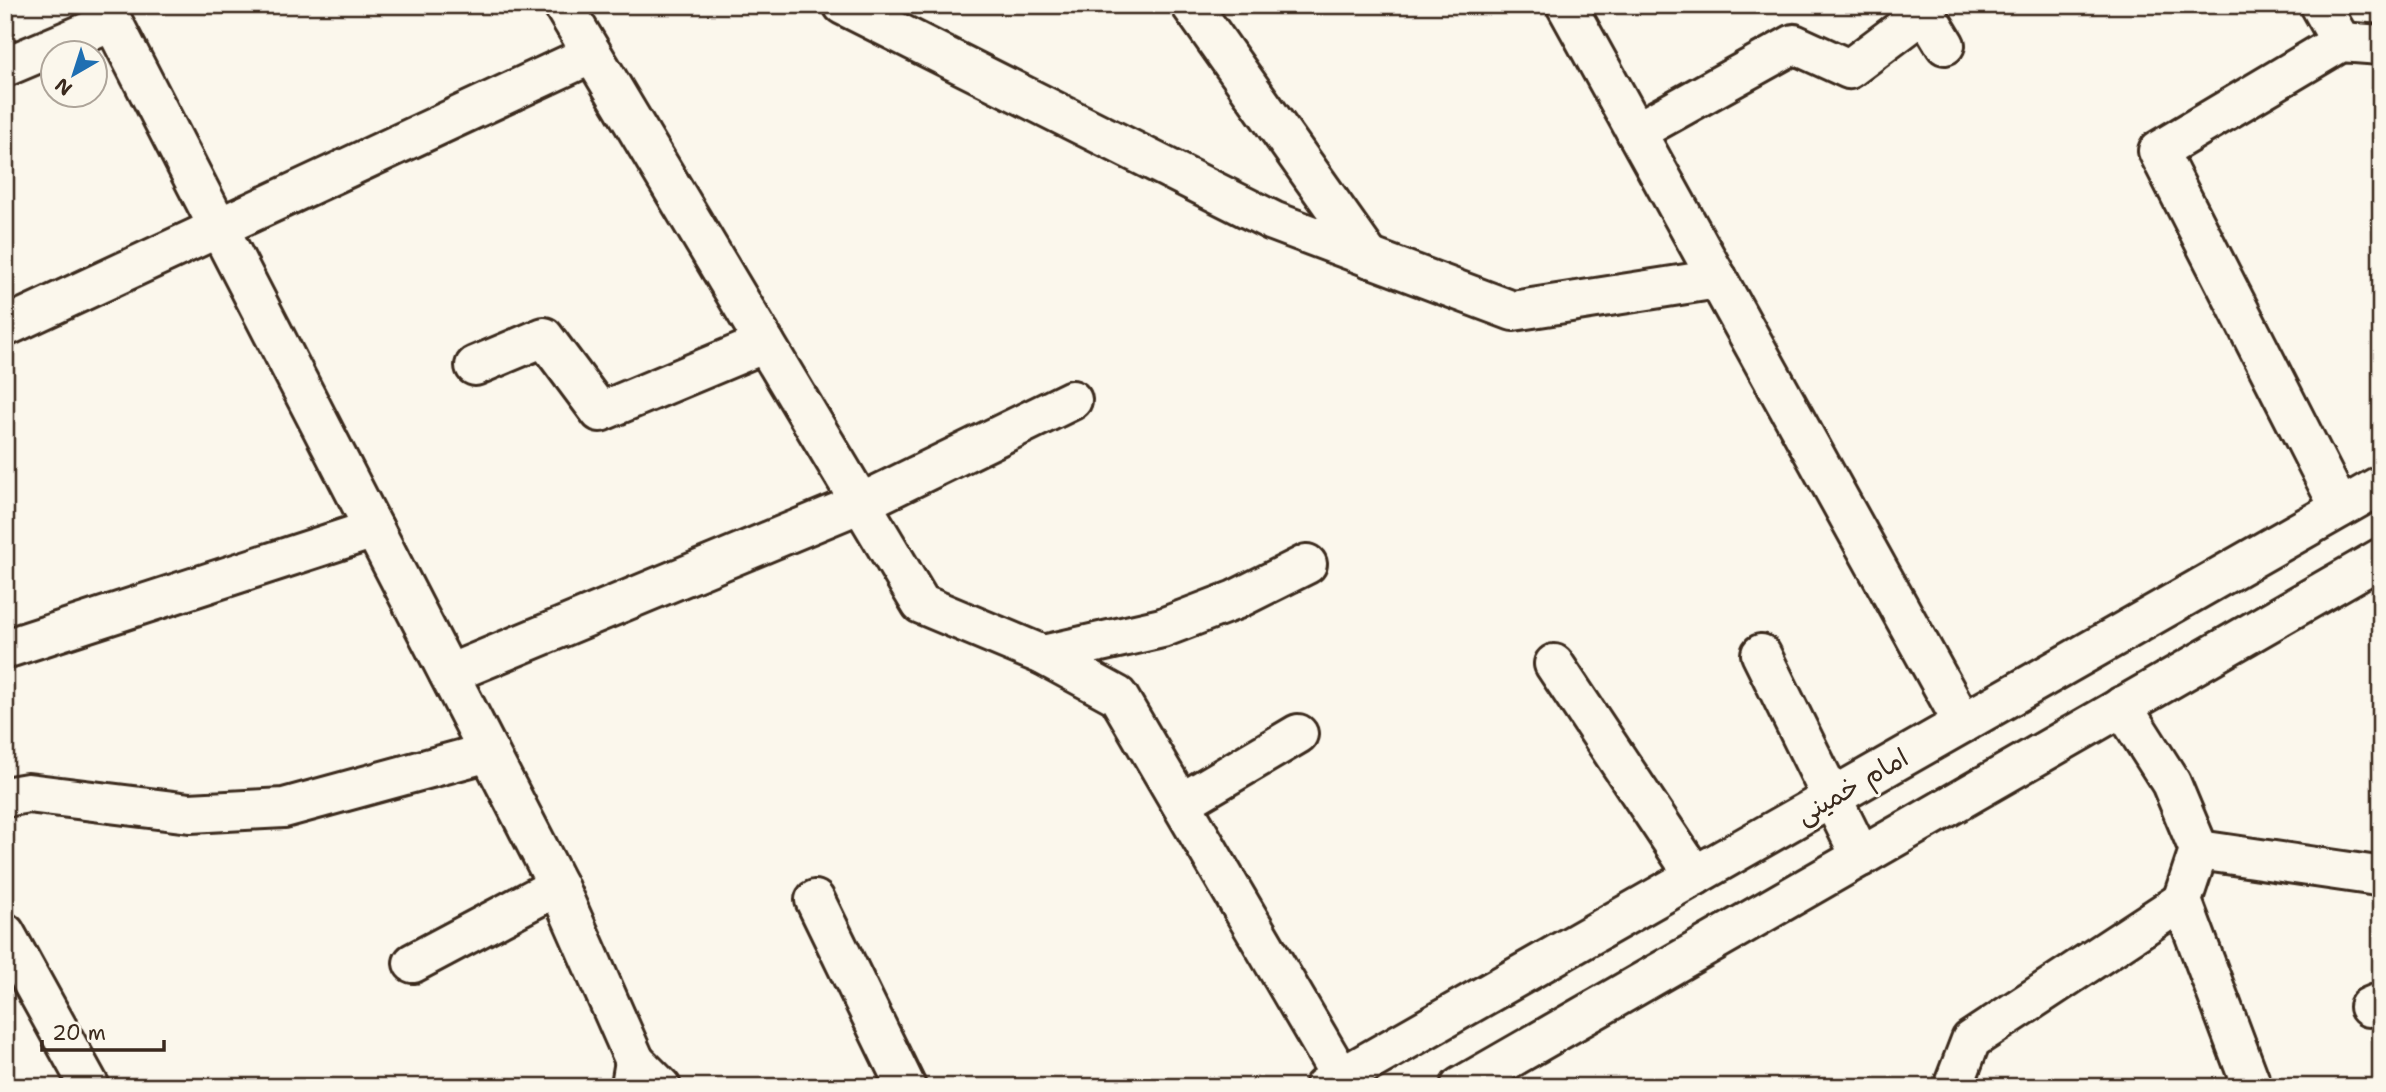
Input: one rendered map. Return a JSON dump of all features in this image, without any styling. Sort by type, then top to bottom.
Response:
[{"type":"street","points":[[77,5],[111,11]]},
{"type":"street","points":[[563,5],[921,604],[1043,655],[1118,695],[1181,803],[1332,1082]]},
{"type":"street","points":[[843,5],[1273,221],[1513,311],[1718,279]]},
{"type":"street","points":[[1191,5],[1370,258]]},
{"type":"street","points":[[1566,5],[1964,723]]},
{"type":"street","points":[[2320,5],[2341,42]]},
{"type":"street","points":[[1636,132],[1794,44],[1849,69],[1923,8],[1945,45]]},
{"type":"street","points":[[5,67],[111,11]]},
{"type":"street","points":[[111,11],[219,228],[558,886],[642,1078]]},
{"type":"street","points":[[2340,508],[2158,151],[2341,42],[2381,45]]},
{"type":"street","points":[[5,327],[592,54]]},
{"type":"street","points":[[475,366],[544,337],[600,412],[765,343]]},
{"type":"street","points":[[449,674],[861,503],[1072,400]]},
{"type":"street","name":"امام خمینی","points":[[1332,1082],[2381,485]]},
{"type":"street","points":[[5,649],[374,529]]},
{"type":"street","points":[[1460,1087],[2381,558]]},
{"type":"street","points":[[1043,655],[1162,628],[1235,600],[1307,564]]},
{"type":"street","points":[[1760,654],[1861,857]]},
{"type":"street","points":[[1554,664],[1695,876]]},
{"type":"street","points":[[1953,1087],[1971,1040],[2182,901],[2199,850],[2171,783],[2122,706]]},
{"type":"street","points":[[1181,803],[1298,734]]},
{"type":"street","points":[[5,797],[28,793],[190,813],[284,808],[489,752]]},
{"type":"street","points":[[2199,850],[2379,877]]},
{"type":"street","points":[[413,964],[558,886]]},
{"type":"street","points":[[816,900],[906,1087]]},
{"type":"street","points":[[2182,901],[2252,1087]]},
{"type":"street","points":[[5,933],[90,1087]]}]
